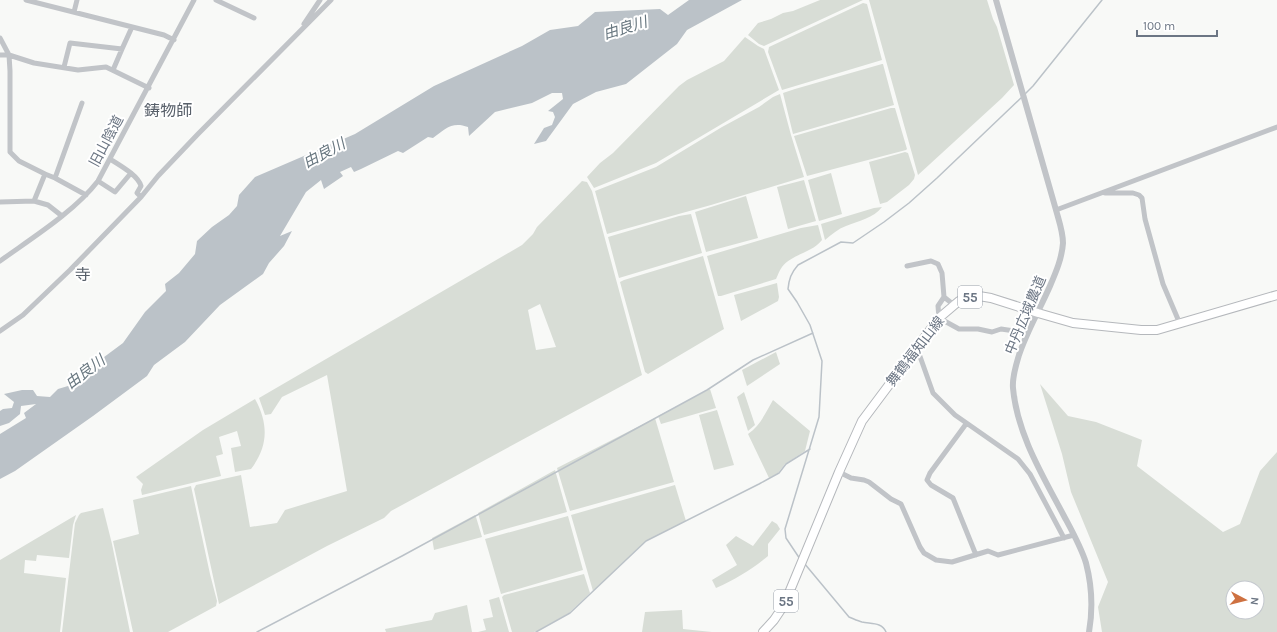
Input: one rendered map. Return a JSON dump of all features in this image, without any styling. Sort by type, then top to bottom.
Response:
[{"type":"main road","name":"舞鶴福知山線","points":[[763,632],[774,620],[784,605],[839,472],[862,421],[939,318],[954,304],[968,298],[979,296],[991,298],[1073,324],[1157,330],[1277,295]]},
{"type":"street","points":[[26,0],[164,35],[174,40]]},
{"type":"street","points":[[74,12],[77,0]]},
{"type":"street","name":"旧山陰道","points":[[0,261],[62,216],[86,195],[98,181],[149,88],[194,0]]},
{"type":"street","points":[[216,0],[254,18]]},
{"type":"street","points":[[300,32],[320,0]]},
{"type":"street","points":[[0,330],[23,315],[70,270],[141,197],[158,176],[198,134],[331,0]]},
{"type":"street","name":"中丹広域農道","points":[[996,0],[1061,228],[1063,242],[1056,272],[1028,332],[1016,367],[1012,386],[1017,414],[1028,445],[1074,535],[1086,562],[1092,604],[1089,632]]},
{"type":"street","points":[[113,70],[132,27]]},
{"type":"street","points":[[0,38],[9,55],[10,152],[19,161],[86,195]]},
{"type":"street","points":[[64,67],[70,43],[122,49]]},
{"type":"street","points":[[0,55],[9,55],[34,63],[78,70],[106,67],[149,88]]},
{"type":"street","points":[[55,178],[82,103]]},
{"type":"street","points":[[1055,208],[1101,193],[1277,127]]},
{"type":"street","points":[[110,159],[131,173],[140,182],[141,186],[137,193],[141,197]]},
{"type":"street","points":[[98,181],[115,192],[131,173]]},
{"type":"street","points":[[34,201],[45,174]]},
{"type":"street","points":[[1101,193],[1133,193],[1142,198],[1145,220],[1163,284],[1180,324]]},
{"type":"street","points":[[0,202],[34,201],[48,205],[62,216]]},
{"type":"street","points":[[907,266],[931,260],[938,264],[942,273],[944,298],[938,306],[939,318],[958,329],[978,329],[992,332],[1001,329],[1028,332]]},
{"type":"street","points":[[944,298],[954,304]]},
{"type":"street","points":[[917,348],[933,393],[944,405],[966,424],[1018,459],[1030,474],[1064,538]]},
{"type":"street","points":[[966,424],[930,472],[927,480],[931,485],[953,498],[976,555]]},
{"type":"street","points":[[839,472],[851,478],[870,482],[891,499],[901,504],[920,547],[924,553],[936,560],[952,562],[988,551],[998,555],[1074,535]]},
{"type":"shaded area","points":[[820,0],[863,0],[764,46],[748,35],[758,23]]},
{"type":"shaded area","points":[[869,0],[987,0],[997,27],[1014,85],[1002,98],[918,175]]},
{"type":"shaded area","points":[[863,3],[867,4],[882,60],[782,90],[768,52],[769,47]]},
{"type":"shaded area","points":[[745,37],[764,49],[779,90],[656,163],[594,188],[587,177],[600,163],[613,153],[679,86],[687,80],[724,61]]},
{"type":"shaded area","points":[[883,64],[894,105],[793,134],[783,93]]},
{"type":"shaded area","points":[[780,94],[804,177],[607,234],[595,191],[656,167]]},
{"type":"shaded area","points":[[895,108],[907,149],[906,150],[807,176],[794,136]]},
{"type":"shaded area","points":[[905,152],[908,153],[915,175],[914,179],[909,185],[887,202],[880,204],[869,162]]},
{"type":"shaded area","points":[[831,173],[842,214],[819,221],[808,180]]},
{"type":"shaded area","points":[[804,180],[816,221],[788,229],[777,187]]},
{"type":"shaded area","points":[[582,181],[587,182],[592,191],[642,375],[391,511],[384,518],[327,546],[219,604],[194,489],[196,485],[241,475],[250,527],[277,523],[285,510],[347,491],[327,375],[282,397],[271,414],[265,415],[259,398],[522,245],[533,234],[537,227]],"holes":[[[540,304],[556,347],[536,350],[528,310]]]},
{"type":"shaded area","points":[[746,196],[758,238],[706,252],[695,212]]},
{"type":"shaded area","points":[[882,207],[870,217],[840,229],[825,240],[821,224]]},
{"type":"shaded area","points":[[691,214],[702,253],[619,278],[608,237],[679,216]]},
{"type":"shaded area","points":[[818,225],[822,240],[813,248],[786,263],[781,268],[776,279],[718,296],[707,256],[801,228]]},
{"type":"shaded area","points":[[703,256],[724,329],[648,374],[645,372],[620,282]]},
{"type":"shaded area","points":[[777,283],[779,297],[778,301],[741,321],[734,295]]},
{"type":"shaded area","points":[[776,352],[780,364],[747,386],[742,370]]},
{"type":"shaded area","points":[[1040,384],[1068,416],[1096,422],[1142,440],[1137,466],[1223,532],[1240,524],[1260,471],[1277,452],[1277,632],[1102,632],[1098,607],[1108,582],[1071,492],[1062,454]]},
{"type":"shaded area","points":[[710,389],[716,408],[661,424],[658,416]]},
{"type":"shaded area","points":[[744,392],[755,425],[748,431],[737,397]]},
{"type":"shaded area","points":[[255,399],[263,417],[265,435],[261,452],[251,469],[235,472],[231,448],[241,446],[237,431],[219,437],[223,454],[216,456],[221,476],[142,495],[141,490],[143,484],[136,477],[203,430]]},
{"type":"shaded area","points":[[773,400],[810,431],[805,451],[785,464],[778,473],[769,478],[748,434],[759,423]]},
{"type":"shaded area","points":[[717,410],[734,465],[714,470],[699,415]]},
{"type":"shaded area","points":[[655,418],[674,482],[570,511],[557,468]]},
{"type":"shaded area","points":[[555,470],[567,512],[484,535],[478,513]]},
{"type":"shaded area","points":[[675,485],[686,521],[646,541],[593,591],[571,515]]},
{"type":"shaded area","points":[[191,486],[217,601],[216,606],[168,632],[133,632],[113,541],[139,534],[133,500]]},
{"type":"shaded area","points":[[103,508],[130,632],[62,632],[75,523],[81,513]]},
{"type":"shaded area","points":[[76,515],[73,525],[69,558],[37,555],[36,561],[25,560],[24,573],[66,578],[60,632],[0,632],[0,560]]},
{"type":"shaded area","points":[[475,515],[482,537],[434,550],[432,538]]},
{"type":"shaded area","points":[[568,516],[583,570],[501,594],[485,539]]},
{"type":"shaded area","points":[[772,521],[777,524],[780,529],[768,544],[768,556],[743,574],[716,588],[712,580],[737,565],[726,545],[736,536],[753,546]]},
{"type":"shaded area","points":[[584,574],[590,593],[569,613],[534,632],[512,632],[502,597],[504,595]]},
{"type":"shaded area","points":[[499,597],[509,632],[478,632],[486,630],[483,619],[493,617],[489,600]]},
{"type":"shaded area","points":[[467,605],[472,632],[386,632],[385,629],[432,620],[435,613]]},
{"type":"shaded area","points":[[682,610],[683,629],[712,632],[642,632],[645,612]]},
{"type":"water","name":"由良川","points":[[689,0],[742,0],[687,30],[677,44],[626,84],[596,92],[573,104],[546,141],[534,144],[544,128],[552,125],[555,117],[553,112],[548,111],[563,99],[562,93],[552,93],[532,103],[495,112],[469,136],[468,127],[453,125],[433,138],[428,137],[403,153],[398,151],[354,172],[351,167],[340,172],[343,176],[324,189],[321,180],[306,192],[280,236],[292,231],[284,246],[269,263],[263,274],[220,305],[185,342],[154,365],[147,376],[15,471],[0,479],[0,434],[26,418],[24,413],[36,404],[21,406],[20,414],[9,423],[0,426],[0,411],[3,409],[12,408],[14,402],[4,394],[22,390],[33,390],[37,396],[50,397],[58,389],[68,386],[83,377],[92,366],[123,343],[145,312],[166,291],[165,284],[179,273],[195,254],[197,241],[212,227],[229,215],[237,206],[239,195],[255,177],[355,134],[434,86],[522,46],[550,30],[578,26],[595,12],[660,9],[668,15]]},
{"type":"waterway","points":[[1025,94],[1102,0]]},
{"type":"waterway","points":[[800,559],[786,538],[785,529],[819,417],[822,361],[810,325],[788,289],[792,273],[798,265],[841,242],[853,243],[909,203],[1022,97]]},
{"type":"waterway","points":[[257,632],[402,556],[707,390],[753,360],[813,333]]},
{"type":"waterway","points":[[536,632],[570,613],[646,541],[779,473],[786,464],[810,449]]},
{"type":"waterway","points":[[804,563],[849,617],[862,622],[882,626],[886,632]]},
{"type":"district","name":"鋳物師","points":[[168,110]]},
{"type":"district","name":"寺","points":[[83,274]]}]
